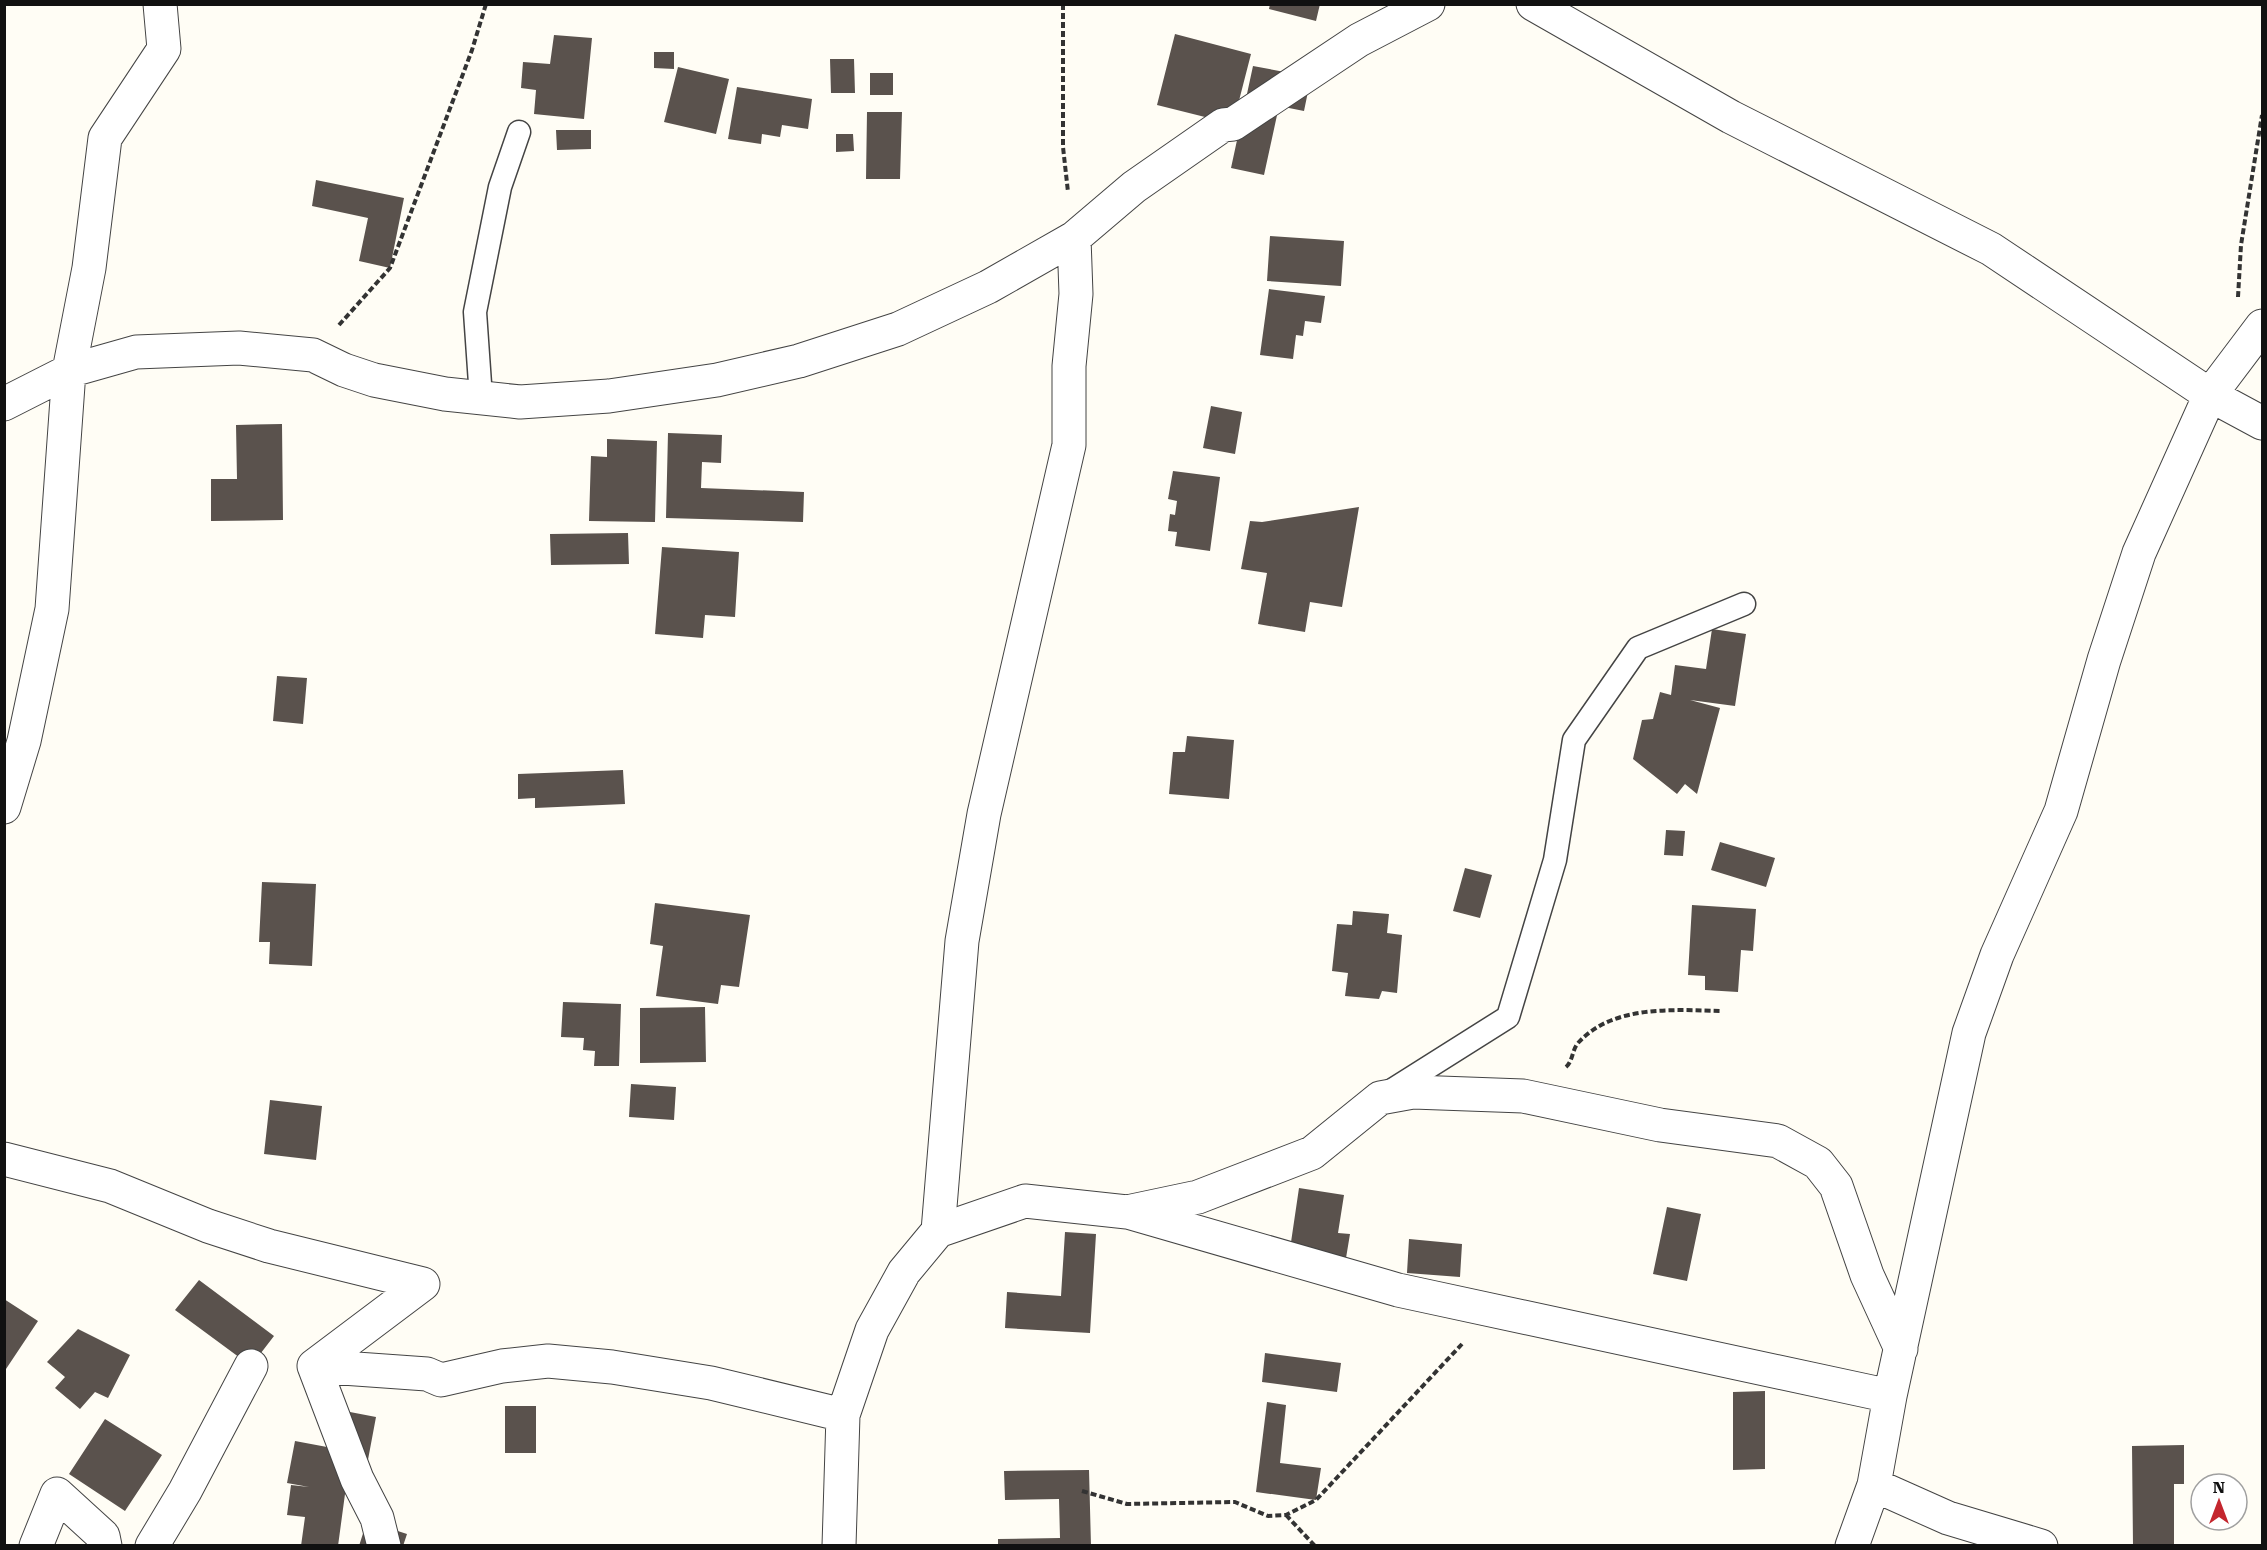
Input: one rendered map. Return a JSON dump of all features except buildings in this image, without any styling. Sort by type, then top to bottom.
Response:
[{"type":"street","points":[[4,807],[24,741],[52,609],[69,372],[89,268],[105,138],[164,49],[160,4]]},
{"type":"street","points":[[4,404],[69,372],[136,352],[238,348],[313,355],[344,370],[374,380],[481,398],[520,402],[609,396],[717,380],[799,361],[908,324],[988,287],[1074,238],[1134,188],[1223,125],[1233,124],[1359,40],[1428,4]]},
{"type":"street","points":[[1533,4],[1731,117],[1991,249],[2210,395],[2262,423]]},
{"type":"street","points":[[938,1231],[962,941],[984,814],[1069,445],[1070,366],[1076,294],[1074,238]]},
{"type":"street","points":[[1852,1545],[1874,1485],[1890,1396],[1969,1033],[1997,955],[2061,811],[2104,660],[2139,553],[2210,395],[2262,326]]},
{"type":"street","points":[[1127,1212],[1198,1197],[1312,1153],[1380,1098],[1413,1092],[1523,1096],[1660,1125],[1778,1141],[1818,1163],[1836,1186],[1867,1275],[1901,1349]]},
{"type":"street","points":[[4,1159],[110,1186],[208,1226],[269,1246],[423,1284],[314,1366]]},
{"type":"street","points":[[839,1545],[843,1415],[872,1330],[904,1272],[938,1231],[1025,1201],[1127,1212],[1378,1284],[1890,1396]]},
{"type":"street","points":[[314,1366],[427,1374],[441,1380],[502,1366],[559,1362],[612,1367],[711,1383],[843,1415]]},
{"type":"street","points":[[152,1545],[185,1491],[251,1366]]},
{"type":"street","points":[[314,1366],[357,1479],[377,1518],[384,1545]]},
{"type":"street","points":[[1874,1485],[1948,1518],[2041,1545]]},
{"type":"street","points":[[36,1545],[57,1494],[103,1536],[105,1545]]},
{"type":"lane","points":[[481,398],[475,312],[500,187],[519,132]]},
{"type":"lane","points":[[1380,1098],[1508,1017],[1555,861],[1574,740],[1638,648],[1744,604]]},
{"type":"path","points":[[313,355],[390,268],[472,50],[486,4]]},
{"type":"path","points":[[1063,4],[1063,147],[1074,238]]},
{"type":"path","points":[[2237,303],[2241,245],[2262,115]]},
{"type":"path","points":[[1523,1096],[1569,1065],[1577,1044],[1604,1023],[1659,1009],[1722,1011]]},
{"type":"path","points":[[1082,1491],[1127,1504],[1235,1502],[1268,1516],[1286,1515],[1316,1500],[1493,1310]]},
{"type":"path","points":[[1286,1515],[1315,1545]]}]
